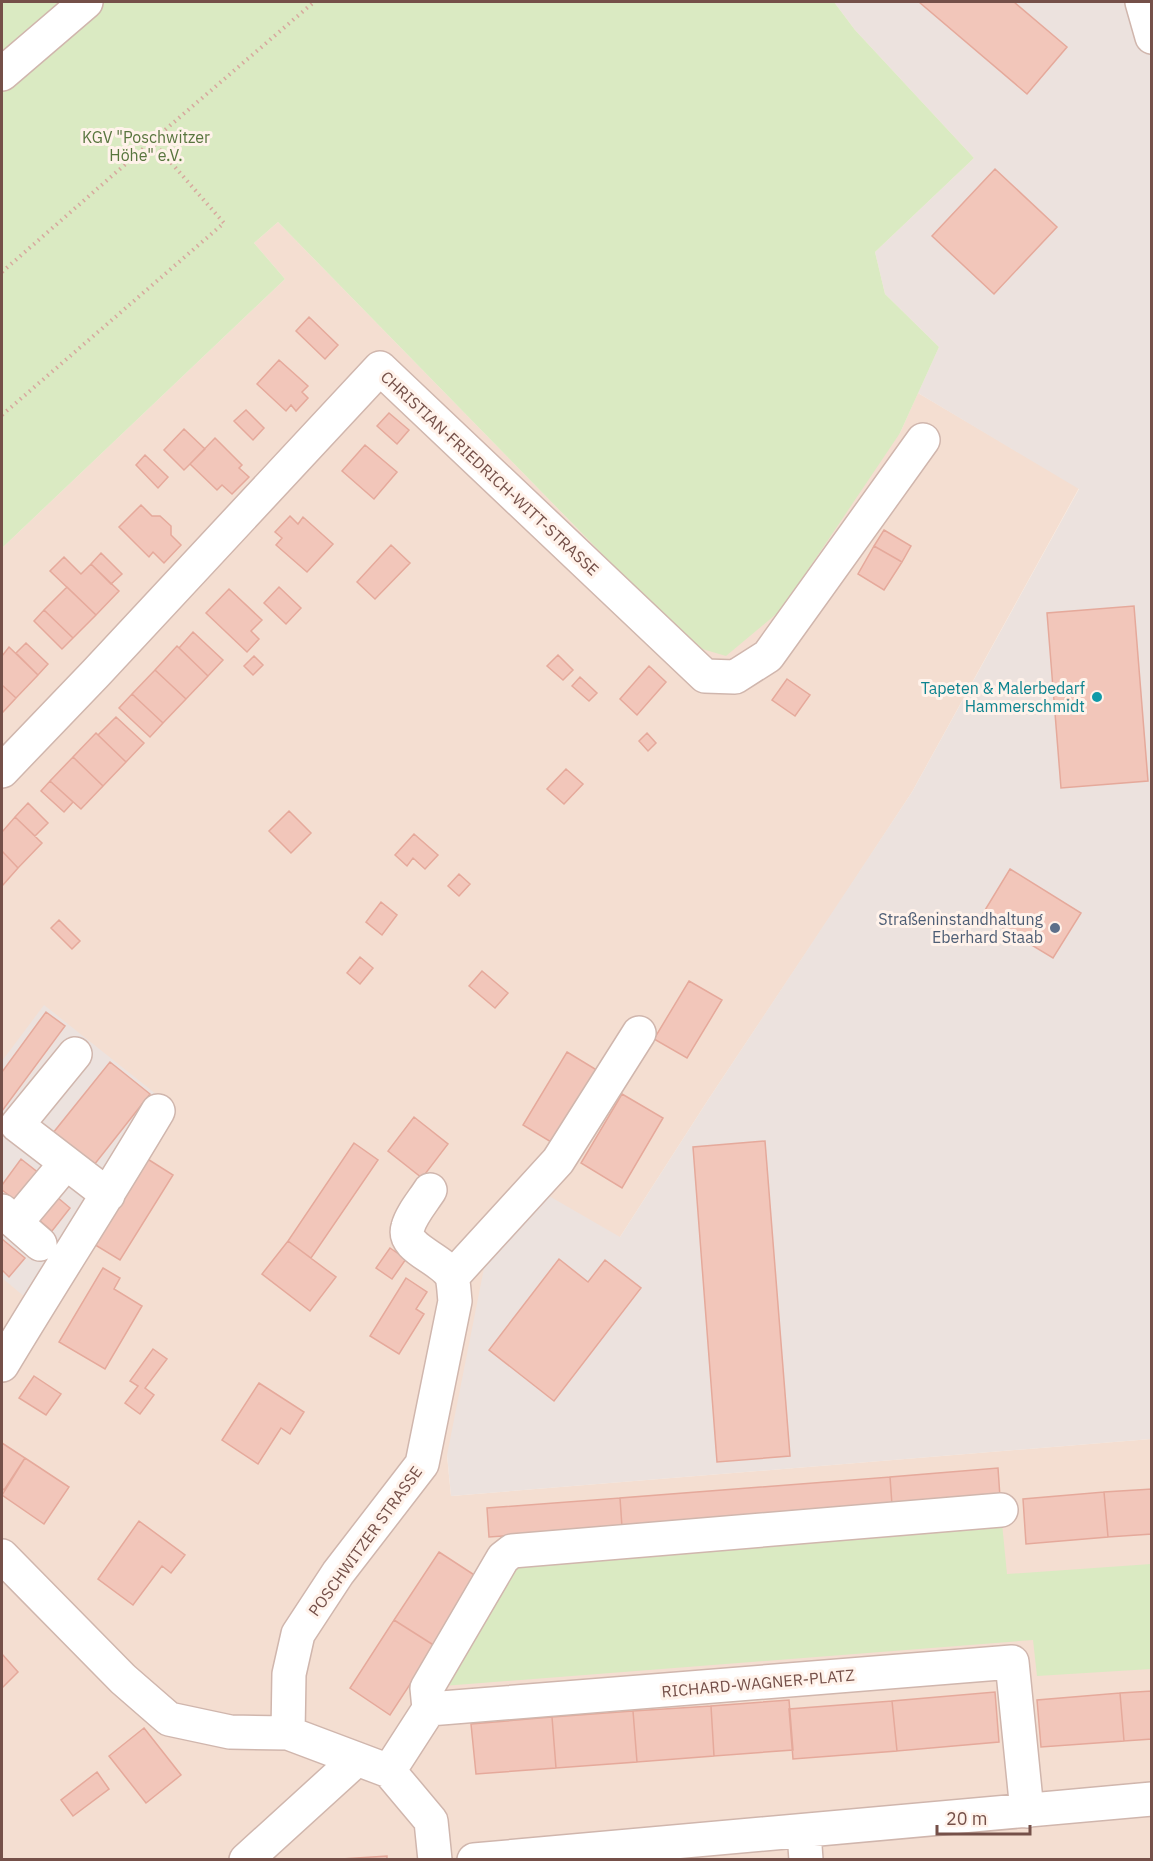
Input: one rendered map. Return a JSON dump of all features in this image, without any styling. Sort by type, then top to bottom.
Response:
[{"type":"street","points":[[2,74],[86,2]]},
{"type":"street","points":[[1142,2],[1152,37]]},
{"type":"street","name":"CHRISTIAN-FRIEDRICH-WITT-STRASSE","points":[[2,771],[380,368],[705,676],[735,677],[768,656],[923,440]]},
{"type":"street","points":[[430,1191],[408,1226],[407,1235],[411,1244],[439,1263],[452,1277],[558,1161],[639,1033]]},
{"type":"street","points":[[75,1054],[9,1135],[66,1163],[108,1195]]},
{"type":"street","points":[[2,1365],[158,1111]]},
{"type":"street","points":[[19,1226],[66,1163]]},
{"type":"street","name":"POSCHWITZER STRASSE","points":[[288,1733],[289,1674],[298,1634],[338,1573],[422,1464],[455,1301],[452,1277]]},
{"type":"street","points":[[389,1771],[429,1709],[428,1688],[503,1558],[512,1551],[1001,1510]]},
{"type":"street","points":[[2,1556],[123,1679],[169,1719],[230,1732],[288,1733],[389,1771],[431,1821],[435,1860]]},
{"type":"street","name":"RICHARD-WAGNER-PLATZ","points":[[429,1709],[1012,1662],[1028,1811]]},
{"type":"street","points":[[246,1860],[357,1759]]},
{"type":"street","points":[[474,1860],[805,1846],[1028,1811],[1152,1799]]},
{"type":"path","points":[[2,272],[314,2]]},
{"type":"path","points":[[2,415],[224,223],[152,141]]},
{"type":"shaded area","points":[[834,2],[1151,2],[1151,1439],[451,1496],[447,1455],[484,1268],[549,1196],[620,1237],[912,792],[1079,489],[918,393],[939,347],[885,294],[875,252],[974,158],[855,30]]},
{"type":"shaded area","points":[[278,222],[692,646],[900,433],[918,393],[1079,488],[912,792],[620,1237],[447,1455],[451,1496],[1151,1439],[1151,1859],[2,1860],[2,548],[285,279],[254,243]]},
{"type":"shaded area","points":[[44,1005],[171,1106],[25,1297],[2,1278],[2,1061]]},
{"type":"green space","name":"KGV \"Poschwitzer Höhe\" e.V.","points":[[2,2],[834,2],[855,30],[974,158],[875,252],[885,294],[939,347],[900,433],[781,610],[726,656],[692,646],[278,222],[254,243],[285,279],[2,548]]},
{"type":"green space","points":[[1002,1523],[1007,1574],[1151,1564],[1151,1669],[1037,1676],[1033,1640],[443,1686],[509,1573],[521,1561]]},
{"type":"building","points":[[919,2],[1014,2],[1067,47],[1027,94]]},
{"type":"building","points":[[995,169],[1057,227],[994,294],[932,236]]},
{"type":"building","points":[[309,317],[338,345],[325,359],[296,331]]},
{"type":"building","points":[[279,360],[308,386],[302,392],[308,398],[296,411],[291,405],[286,411],[257,384]]},
{"type":"building","points":[[246,410],[264,428],[253,440],[234,421]]},
{"type":"building","points":[[389,413],[409,430],[397,444],[377,426]]},
{"type":"building","points":[[184,429],[205,449],[184,470],[164,450]]},
{"type":"building","points":[[215,438],[242,465],[239,468],[249,477],[232,494],[222,485],[217,490],[190,464]]},
{"type":"building","points":[[365,445],[397,472],[374,499],[342,471]]},
{"type":"building","points":[[145,455],[168,477],[158,488],[136,465]]},
{"type":"building","points":[[141,505],[152,516],[160,516],[171,526],[171,535],[181,545],[164,563],[153,552],[149,557],[119,527]]},
{"type":"building","points":[[290,516],[298,524],[303,517],[333,544],[307,572],[276,545],[282,538],[275,532]]},
{"type":"building","points":[[884,530],[911,546],[902,562],[874,546]]},
{"type":"building","points":[[391,545],[410,563],[375,599],[357,582]]},
{"type":"building","points":[[874,546],[902,562],[884,590],[858,574]]},
{"type":"building","points":[[101,553],[122,574],[111,584],[91,564]]},
{"type":"building","points":[[64,557],[81,574],[91,564],[119,591],[96,615],[50,571]]},
{"type":"building","points":[[67,587],[96,615],[73,638],[44,610]]},
{"type":"building","points":[[279,587],[301,608],[286,624],[264,603]]},
{"type":"building","points":[[229,589],[262,620],[251,631],[259,639],[247,652],[206,613]]},
{"type":"building","name":"Tapeten & Malerbedarf Hammerschmidt","points":[[1134,606],[1148,781],[1061,788],[1047,613]]},
{"type":"building","points":[[44,610],[73,638],[62,649],[34,621]]},
{"type":"building","points":[[193,632],[223,660],[208,676],[179,648]]},
{"type":"building","points":[[26,643],[48,664],[38,675],[16,653]]},
{"type":"building","points":[[177,646],[208,676],[186,699],[155,670]]},
{"type":"building","points":[[9,647],[38,675],[16,698],[2,685],[2,656]]},
{"type":"building","points":[[558,655],[573,670],[563,680],[547,666]]},
{"type":"building","points":[[254,656],[263,665],[253,675],[244,666]]},
{"type":"building","points":[[649,666],[666,682],[637,715],[620,699]]},
{"type":"building","points":[[155,670],[186,699],[163,723],[132,694]]},
{"type":"building","points":[[580,677],[597,693],[589,701],[572,686]]},
{"type":"building","points":[[787,679],[810,695],[795,716],[772,700]]},
{"type":"building","points":[[2,685],[16,698],[2,713]]},
{"type":"building","points":[[132,694],[163,723],[150,737],[119,708]]},
{"type":"building","points":[[116,717],[144,743],[126,762],[98,735]]},
{"type":"building","points":[[96,733],[126,762],[103,786],[73,757]]},
{"type":"building","points":[[647,733],[656,743],[648,751],[639,741]]},
{"type":"building","points":[[73,757],[103,786],[81,809],[50,781]]},
{"type":"building","points":[[566,769],[583,784],[564,804],[547,789]]},
{"type":"building","points":[[50,781],[73,802],[64,812],[41,791]]},
{"type":"building","points":[[28,803],[48,823],[35,836],[15,817]]},
{"type":"building","points":[[289,811],[311,833],[291,853],[269,831]]},
{"type":"building","points":[[15,817],[42,843],[18,868],[2,851],[2,832]]},
{"type":"building","points":[[414,834],[438,855],[425,869],[413,858],[407,866],[395,855]]},
{"type":"building","points":[[2,851],[18,868],[2,886]]},
{"type":"building","points":[[1010,869],[1081,913],[1053,958],[982,915]]},
{"type":"building","points":[[459,874],[470,884],[459,896],[448,886]]},
{"type":"building","points":[[381,902],[397,915],[382,935],[366,922]]},
{"type":"building","points":[[59,920],[80,941],[72,949],[51,928]]},
{"type":"building","points":[[360,957],[373,968],[360,984],[347,973]]},
{"type":"building","points":[[482,971],[508,993],[495,1008],[469,986]]},
{"type":"building","points":[[689,981],[722,1000],[687,1058],[654,1039]]},
{"type":"building","points":[[46,1012],[65,1026],[2,1111],[2,1072]]},
{"type":"building","points":[[567,1052],[600,1072],[556,1145],[523,1125]]},
{"type":"building","points":[[110,1062],[150,1094],[94,1165],[53,1133]]},
{"type":"building","points":[[622,1094],[663,1118],[622,1188],[581,1163]]},
{"type":"building","points":[[414,1117],[448,1144],[422,1178],[388,1151]]},
{"type":"building","points":[[765,1141],[790,1456],[717,1462],[693,1147]]},
{"type":"building","points":[[354,1143],[378,1160],[311,1258],[288,1241]]},
{"type":"building","points":[[146,1158],[173,1175],[120,1260],[92,1243]]},
{"type":"building","points":[[21,1159],[40,1174],[19,1203],[2,1190],[2,1185]]},
{"type":"building","points":[[57,1197],[70,1208],[52,1231],[39,1220]]},
{"type":"building","points":[[2,1239],[25,1258],[9,1277],[2,1270]]},
{"type":"building","points":[[288,1241],[336,1277],[310,1311],[262,1274]]},
{"type":"building","points":[[390,1248],[406,1259],[392,1279],[376,1268]]},
{"type":"building","points":[[559,1259],[588,1282],[605,1260],[641,1288],[554,1401],[489,1350]]},
{"type":"building","points":[[103,1268],[120,1278],[114,1289],[142,1306],[105,1369],[59,1342]]},
{"type":"building","points":[[406,1278],[427,1292],[416,1309],[424,1314],[399,1354],[370,1336]]},
{"type":"building","points":[[153,1349],[167,1359],[145,1388],[154,1395],[140,1414],[125,1403],[138,1386],[130,1381]]},
{"type":"building","points":[[34,1376],[61,1394],[46,1415],[19,1398]]},
{"type":"building","points":[[259,1383],[304,1412],[290,1434],[281,1428],[258,1464],[222,1440]]},
{"type":"building","points":[[2,1443],[25,1458],[4,1490],[2,1488]]},
{"type":"building","points":[[25,1458],[69,1487],[44,1524],[2,1495]]},
{"type":"building","points":[[998,1468],[1000,1497],[892,1505],[890,1477]]},
{"type":"building","points":[[890,1477],[892,1505],[622,1527],[620,1498]]},
{"type":"building","points":[[1152,1489],[1152,1534],[1108,1537],[1104,1492]]},
{"type":"building","points":[[1104,1492],[1108,1537],[1026,1544],[1023,1499]]},
{"type":"building","points":[[620,1498],[622,1527],[489,1537],[487,1508]]},
{"type":"building","points":[[139,1521],[185,1555],[171,1573],[162,1566],[133,1605],[98,1579]]},
{"type":"building","points":[[439,1552],[479,1578],[435,1646],[394,1620]]},
{"type":"building","points":[[394,1620],[435,1646],[390,1715],[350,1688]]},
{"type":"building","points":[[2,1654],[18,1672],[2,1688]]},
{"type":"building","points":[[1152,1691],[1152,1739],[1124,1741],[1120,1693]]},
{"type":"building","points":[[995,1692],[999,1742],[897,1751],[892,1701]]},
{"type":"building","points":[[1120,1693],[1124,1741],[1041,1747],[1037,1700]]},
{"type":"building","points":[[789,1700],[793,1750],[714,1756],[711,1706]]},
{"type":"building","points":[[892,1701],[897,1751],[793,1759],[789,1709]]},
{"type":"building","points":[[711,1706],[714,1756],[637,1762],[633,1711]]},
{"type":"building","points":[[633,1711],[637,1762],[556,1768],[552,1717]]},
{"type":"building","points":[[552,1717],[556,1768],[476,1774],[471,1724]]},
{"type":"building","points":[[144,1728],[181,1775],[146,1803],[109,1756]]},
{"type":"building","points":[[97,1772],[109,1789],[73,1816],[61,1800]]},
{"type":"building","points":[[387,1856],[387,1860],[342,1860],[342,1859]]},
{"type":"place","name":"Tapeten & Malerbedarf Hammerschmidt","points":[[1097,697]]},
{"type":"place","name":"Straßeninstandhaltung Eberhard Staab","points":[[1055,928]]}]
